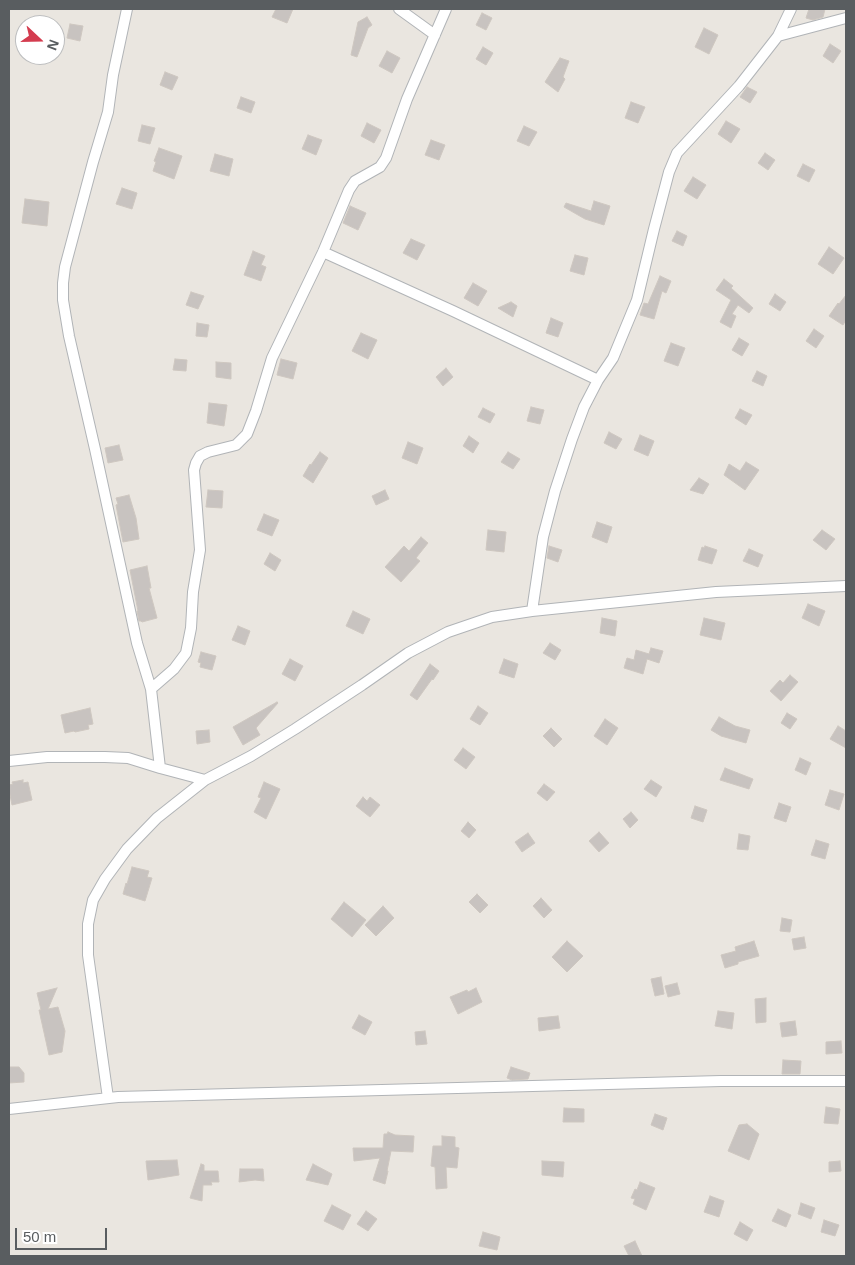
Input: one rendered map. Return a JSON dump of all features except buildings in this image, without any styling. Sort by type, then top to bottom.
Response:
[{"type":"street","points":[[127,9],[113,75],[108,112],[65,267],[63,300],[69,336],[137,643],[151,689],[160,768]]},
{"type":"street","points":[[399,9],[435,34]]},
{"type":"street","points":[[151,689],[174,669],[186,653],[200,550],[194,470],[196,463],[200,456],[208,452],[236,445],[247,434],[272,358],[323,252],[349,190],[355,181],[380,167],[386,158],[407,99],[446,9]]},
{"type":"street","points":[[532,611],[543,537],[555,491],[584,407],[598,380],[613,358],[637,300],[669,172],[677,153],[739,86],[778,36],[791,9]]},
{"type":"street","points":[[778,36],[846,18]]},
{"type":"street","points":[[323,252],[598,380]]},
{"type":"street","points":[[108,1098],[88,956],[88,924],[92,900],[105,879],[139,837],[157,818],[205,780],[295,730],[408,653],[448,632],[492,617],[532,611],[716,592],[846,586]]},
{"type":"street","points":[[9,761],[47,757],[128,758],[205,780]]},
{"type":"street","points":[[9,1109],[128,1097],[721,1081],[846,1081]]}]
